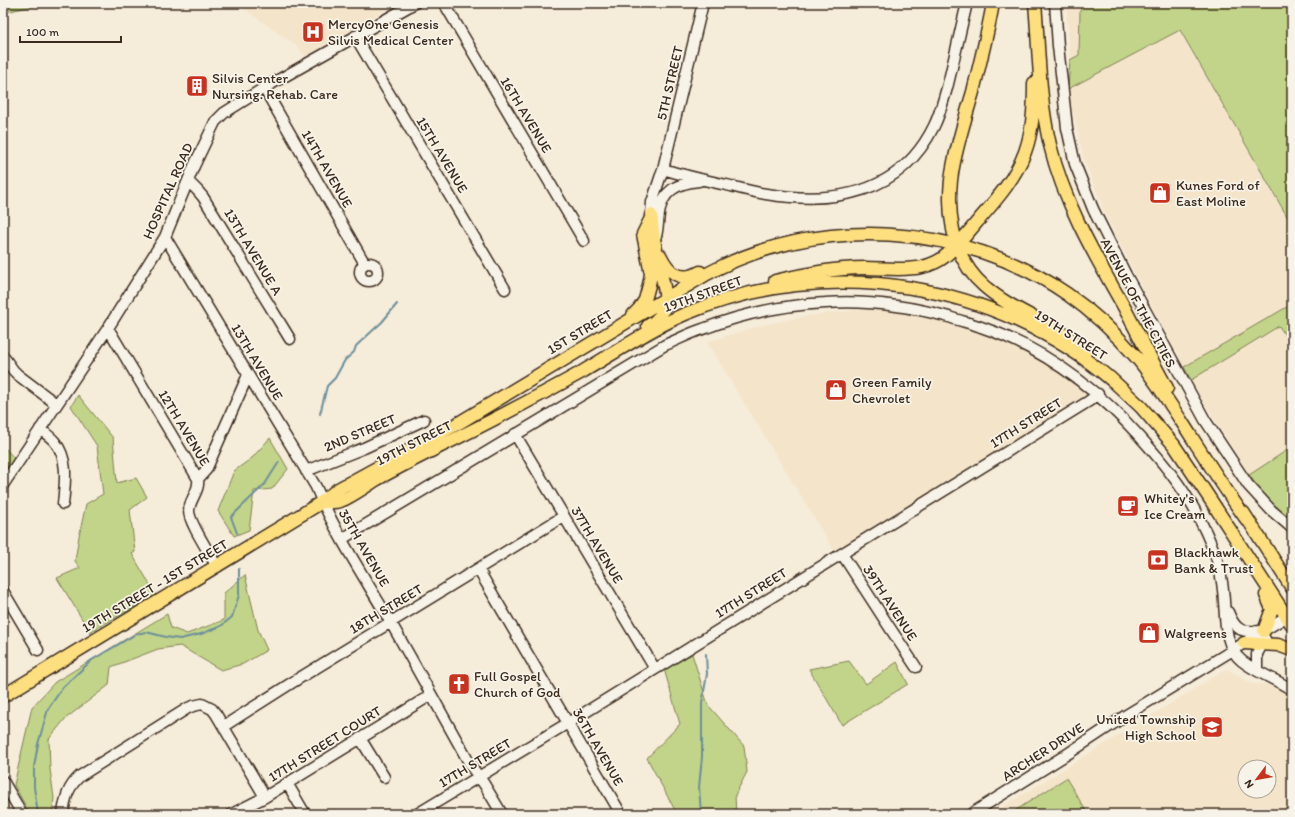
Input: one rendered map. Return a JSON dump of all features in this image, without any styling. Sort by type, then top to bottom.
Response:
[{"type":"main road","points":[[993,3],[985,43],[955,156],[952,175],[951,213],[957,245],[965,262],[972,273],[984,286],[1001,298],[1073,341],[1141,407],[1166,436],[1195,476],[1290,618]]},
{"type":"main road","name":"AVENUE OF THE CITIES","points":[[720,302],[768,283],[813,272],[864,268],[904,269],[922,267],[937,262],[957,245],[1004,190],[1025,152],[1034,109],[1034,3]]},
{"type":"main road","name":"AVENUE OF THE CITIES","points":[[1034,3],[1042,98],[1048,134],[1057,169],[1069,201],[1107,279],[1166,385],[1202,447],[1238,502],[1247,520],[1292,588]]},
{"type":"main road","points":[[557,386],[608,350],[657,320],[664,311],[666,291],[659,265],[651,217]]},
{"type":"main road","points":[[651,217],[647,234],[648,245],[660,290],[674,307],[678,309],[696,310]]},
{"type":"main road","points":[[629,320],[645,300],[648,290],[650,274],[643,234],[651,217]]},
{"type":"main road","points":[[655,242],[664,263],[671,272],[675,275],[686,277],[694,275],[714,264],[742,252],[775,242],[816,234],[834,236]]},
{"type":"main road","name":"19TH STREET","points":[[871,234],[907,236],[957,245],[1003,260],[1030,272],[1058,288],[1115,335],[1136,358],[1162,391],[1247,520]]},
{"type":"main road","name":"1ST STREET","points":[[322,502],[338,489],[457,424],[717,268],[762,250],[799,241],[834,236],[871,234]]},
{"type":"main road","name":"19TH STREET","points":[[322,502],[339,501],[408,462],[512,411],[646,333],[696,310],[732,298],[767,290],[805,284],[857,282],[893,285],[930,291],[989,308],[1033,327],[1076,353],[1114,382]]},
{"type":"main road","points":[[1195,476],[1224,530],[1270,601],[1272,612],[1268,628]]},
{"type":"main road","name":"19TH STREET - 1ST STREET","points":[[3,696],[218,567],[322,502]]},
{"type":"main road","points":[[1244,643],[1278,645],[1292,650]]},
{"type":"street","name":"HOSPITAL ROAD","points":[[3,485],[108,328],[165,238],[189,182],[194,166],[214,122],[224,113],[264,88],[415,3]]},
{"type":"street","name":"16TH AVENUE","points":[[444,3],[584,241]]},
{"type":"street","name":"5TH STREET","points":[[651,217],[652,202],[663,169],[703,3]]},
{"type":"street","points":[[663,169],[765,194],[806,198],[843,196],[867,189],[889,178],[901,169],[921,148],[929,137],[937,120],[953,66],[967,3]]},
{"type":"street","name":"AVENUE OF THE CITIES","points":[[1055,3],[1059,62],[1070,146],[1079,176],[1095,214],[1126,275],[1206,420],[1248,485],[1271,510],[1292,528]]},
{"type":"street","name":"15TH AVENUE","points":[[355,36],[505,289]]},
{"type":"street","name":"14TH AVENUE","points":[[264,88],[365,264]]},
{"type":"street","points":[[655,242],[662,200],[665,196],[679,185],[703,180]]},
{"type":"street","name":"13TH AVENUE A","points":[[189,182],[203,197],[290,339]]},
{"type":"street","name":"13TH AVENUE","points":[[165,238],[316,487],[322,502]]},
{"type":"street","points":[[342,539],[665,345],[704,328],[759,312],[826,302],[870,302],[922,310],[982,327],[1010,338],[1037,352],[1075,376],[1098,394],[1128,424],[1166,467],[1192,506],[1204,528],[1216,558],[1223,588],[1228,637],[1233,650],[1241,660],[1292,690]]},
{"type":"street","name":"12TH AVENUE","points":[[108,328],[198,479],[198,489],[189,512],[192,523],[218,567]]},
{"type":"street","points":[[3,356],[18,375],[56,405]]},
{"type":"street","points":[[198,479],[206,470],[248,375]]},
{"type":"street","name":"17TH STREET","points":[[417,814],[655,670],[1098,394]]},
{"type":"street","name":"2ND STREET","points":[[306,471],[364,448],[424,420]]},
{"type":"street","points":[[40,429],[56,443],[63,458],[66,475],[63,504]]},
{"type":"street","name":"37TH AVENUE","points":[[515,434],[655,670]]},
{"type":"street","name":"35TH AVENUE","points":[[322,502],[471,766],[479,776],[502,814]]},
{"type":"street","name":"18TH STREET","points":[[224,726],[292,682],[391,623],[564,516]]},
{"type":"street","name":"39TH AVENUE","points":[[842,554],[916,667]]},
{"type":"street","name":"36TH AVENUE","points":[[478,569],[621,814]]},
{"type":"street","points":[[3,591],[38,650]]},
{"type":"street","points":[[1224,602],[1231,620],[1240,630],[1246,631],[1268,628],[1263,644],[1257,654],[1257,670]]},
{"type":"street","name":"ARCHER DRIVE","points":[[971,814],[1128,714],[1268,628],[1290,618]]},
{"type":"street","name":"17TH STREET COURT","points":[[232,814],[265,797],[431,695]]},
{"type":"street","points":[[62,814],[68,791],[80,776],[188,708],[202,704],[212,709],[224,726],[265,797]]},
{"type":"street","points":[[360,738],[384,777]]},
{"type":"street","points":[[3,781],[22,814]]},
{"type":"street","points":[[287,783],[305,814]]},
{"type":"shaded area","name":"MercyOne Genesis Silvis Medical Center","points":[[236,3],[396,3],[306,57],[297,46]]},
{"type":"shaded area","points":[[1066,3],[1172,3],[1070,60]]},
{"type":"shaded area","points":[[1179,30],[1292,225],[1292,304],[1184,367],[1104,211],[1083,156],[1068,89]]},
{"type":"shaded area","points":[[857,310],[882,310],[926,317],[1000,340],[1039,360],[1090,394],[840,560],[707,342],[763,325],[808,316]]},
{"type":"shaded area","points":[[1279,326],[1292,346],[1292,447],[1249,475],[1190,380]]},
{"type":"shaded area","name":"United Township High School","points":[[1227,669],[1252,684],[1284,685],[1292,690],[1292,814],[991,814]]},
{"type":"green space","points":[[3,3],[39,3],[34,6],[10,11],[3,9]]},
{"type":"green space","points":[[1082,3],[1292,3],[1292,225],[1180,30],[1068,89],[1070,60],[1079,55],[1080,11]]},
{"type":"green space","points":[[1292,304],[1292,346],[1279,326],[1191,380],[1184,367]]},
{"type":"green space","points":[[78,395],[113,438],[117,483],[136,478],[147,497],[130,510],[135,552],[132,554],[156,595],[90,632],[57,578],[80,568],[75,561],[86,504],[103,494],[97,446],[71,406]]},
{"type":"green space","points":[[270,438],[288,469],[272,489],[254,491],[249,530],[234,536],[218,511],[234,471],[252,458]]},
{"type":"green space","points":[[3,446],[14,458],[3,480]]},
{"type":"green space","points":[[1292,447],[1292,520],[1269,499],[1249,475]]},
{"type":"green space","points":[[245,575],[258,630],[267,650],[243,664],[221,670],[180,646],[158,649],[111,667],[109,685],[65,719],[49,739],[50,769],[54,798],[52,814],[30,814],[14,785],[32,707],[55,682],[167,614],[171,628],[187,634],[224,620],[224,593]]},
{"type":"green space","points":[[692,654],[708,705],[744,746],[747,772],[735,795],[736,814],[677,814],[647,758],[680,724],[664,669]]},
{"type":"green space","points":[[849,661],[866,684],[897,662],[908,684],[842,725],[809,669]]},
{"type":"green space","points":[[1066,778],[1088,814],[1010,814]]},
{"type":"waterway","points":[[320,414],[327,386],[335,378],[345,360],[354,352],[356,346],[382,322],[397,304]]},
{"type":"waterway","points":[[237,533],[231,517],[265,484],[279,462]]},
{"type":"waterway","points":[[38,814],[34,787],[34,767],[38,744],[48,709],[63,687],[92,660],[136,634],[146,632],[180,639],[201,634],[221,626],[232,617],[239,595],[239,569]]},
{"type":"waterway","points":[[701,814],[699,787],[702,757],[702,703],[707,674],[706,654]]},
{"type":"place","name":"MercyOne Genesis Silvis Medical Center","points":[[313,32]]},
{"type":"place","name":"Silvis Center Nursing. Rehab. Care","points":[[197,86]]},
{"type":"place","name":"Kunes Ford of East Moline","points":[[1160,193]]},
{"type":"place","name":"Green Family Chevrolet","points":[[836,390]]},
{"type":"place","name":"Whitey's Ice Cream","points":[[1128,506]]},
{"type":"place","name":"Blackhawk Bank & Trust","points":[[1158,560]]},
{"type":"place","name":"Walgreens","points":[[1149,633]]},
{"type":"place","name":"Full Gospel Church of God","points":[[459,684]]},
{"type":"place","name":"United Township High School","points":[[1212,727]]}]
